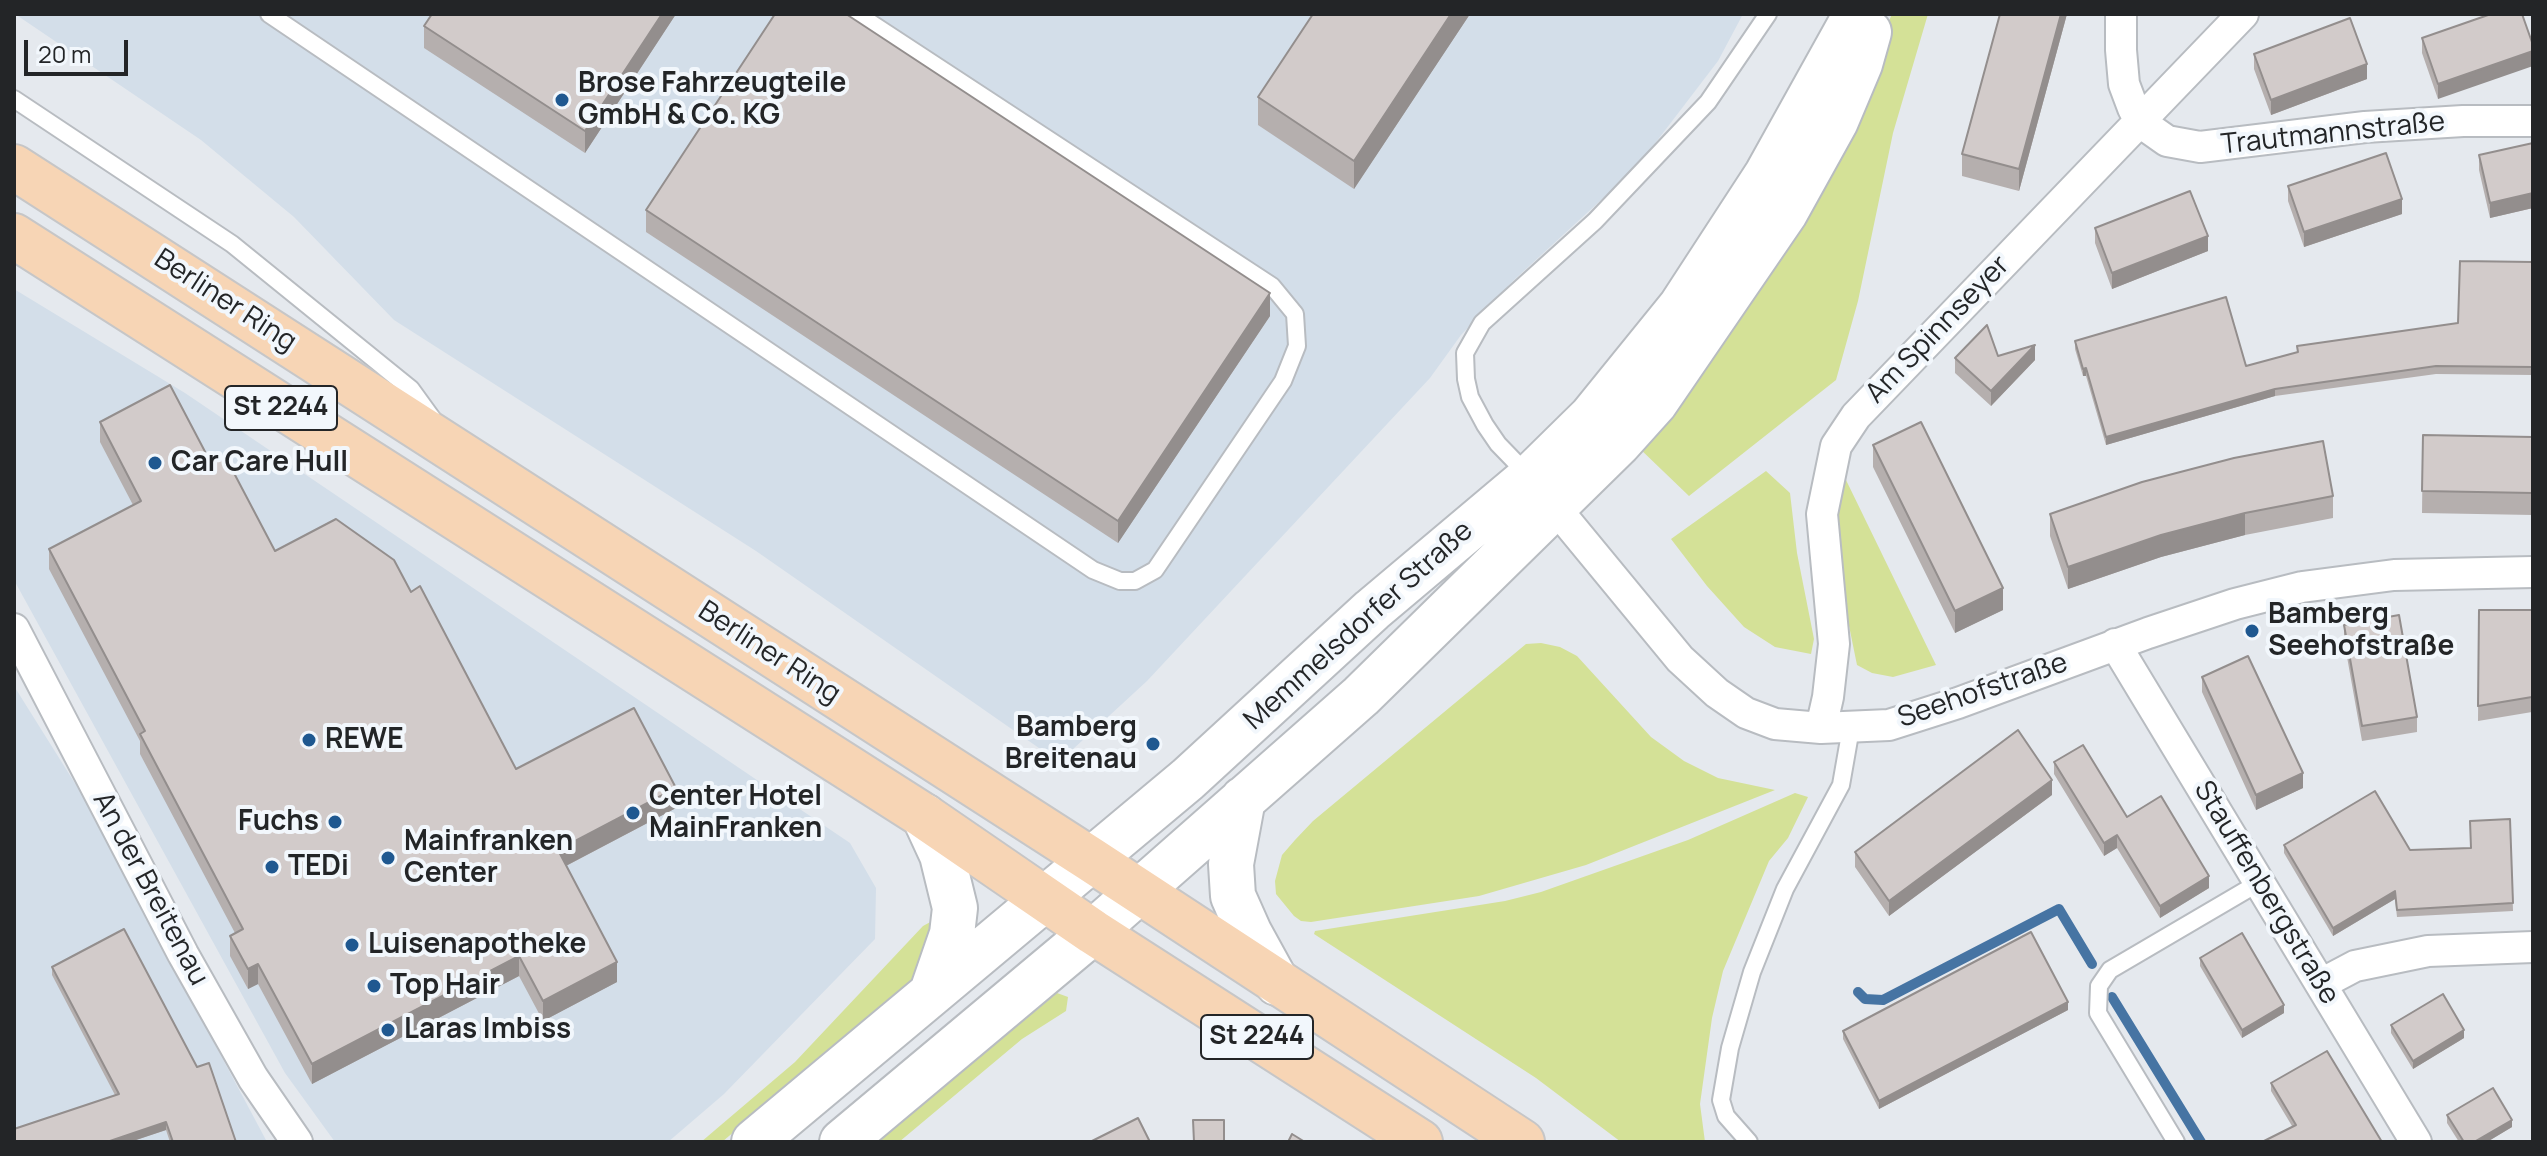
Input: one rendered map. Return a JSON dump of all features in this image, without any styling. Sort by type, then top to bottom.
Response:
[{"type":"main road","name":"Memmelsdorfer Straße","points":[[842,1142],[1093,932],[1361,696],[1542,492],[1600,408],[1681,306],[1767,174],[1856,14]]},
{"type":"main road","name":"Memmelsdorfer Straße","points":[[754,1142],[1188,779],[1372,610],[1542,492],[1655,403],[1785,213],[1836,121],[1860,64],[1872,14]]},
{"type":"main road","name":"Berliner Ring","points":[[14,167],[1090,859],[1522,1142]]},
{"type":"main road","name":"Berliner Ring","points":[[14,236],[924,816],[1093,932],[1420,1142]]},
{"type":"main road","points":[[1243,799],[1231,864],[1233,896],[1277,983]]},
{"type":"main road","points":[[924,816],[942,855],[955,908],[952,934],[932,993]]},
{"type":"street","points":[[2121,14],[2124,84],[2140,122]]},
{"type":"street","name":"Am Spinnseyer","points":[[1821,728],[1834,644],[1822,514],[1836,446],[1856,416],[2243,14]]},
{"type":"street","name":"Trautmannstraße","points":[[2140,122],[2167,141],[2200,147],[2365,127],[2463,121],[2533,121]]},
{"type":"street","name":"Seehofstraße","points":[[1542,492],[1680,659],[1717,693],[1746,713],[1775,724],[1821,728],[1889,725],[2115,644],[2235,604],[2302,587],[2394,575],[2533,572]]},
{"type":"street","name":"An der Breitenau","points":[[14,629],[183,954],[253,1078],[297,1142]]},
{"type":"street","name":"Stauffenbergstraße","points":[[2115,644],[2416,1142]]},
{"type":"street","points":[[2321,984],[2355,966],[2428,951],[2533,947]]},
{"type":"lane","points":[[269,14],[1093,570],[1120,581],[1135,581],[1155,570],[1283,381],[1297,346],[1295,314],[1272,286],[857,14]]},
{"type":"lane","points":[[1542,492],[1498,444],[1485,425],[1470,397],[1465,353],[1482,323],[1595,221],[1708,102],[1768,14]]},
{"type":"lane","points":[[14,99],[232,244],[411,389],[454,448]]},
{"type":"lane","points":[[1749,1142],[1726,1116],[1721,1100],[1730,1048],[1752,972],[1785,889],[1841,785],[1851,728]]},
{"type":"lane","points":[[2176,1142],[2098,1013],[2099,986],[2110,970],[2260,882]]},
{"type":"shaded area","points":[[15,14],[1743,14],[1718,61],[1637,167],[1514,280],[1461,335],[1430,378],[1147,681],[1059,762],[756,551],[394,320],[294,217],[201,140]]},
{"type":"shaded area","points":[[14,289],[185,393],[850,843],[876,888],[875,939],[724,1094],[668,1142],[335,1142],[285,1073],[14,580]]},
{"type":"shaded area","points":[[14,686],[81,793],[267,1142],[14,1142]]},
{"type":"green space","points":[[1892,14],[1928,14],[1893,133],[1858,301],[1836,380],[1689,496],[1638,447],[1833,151]]},
{"type":"green space","points":[[1766,471],[1790,493],[1797,553],[1814,639],[1811,654],[1775,647],[1744,627],[1671,539]]},
{"type":"green space","points":[[1846,480],[1936,665],[1893,677],[1872,673],[1857,665],[1836,562],[1836,501]]},
{"type":"green space","points":[[1526,644],[1560,647],[1577,656],[1651,737],[1684,761],[1718,778],[1775,790],[1586,865],[1479,896],[1311,922],[1294,916],[1276,894],[1275,881],[1282,855],[1295,840],[1313,821]]},
{"type":"green space","points":[[1795,793],[1808,797],[1788,838],[1769,861],[1723,971],[1712,1018],[1700,1104],[1705,1142],[1621,1142],[1536,1078],[1314,934],[1315,931],[1505,901],[1541,892],[1688,840]]},
{"type":"green space","points":[[934,920],[914,978],[722,1142],[701,1142],[795,1062],[923,926]]},
{"type":"green space","points":[[1057,993],[1068,997],[1066,1011],[1022,1039],[899,1142],[876,1142]]},
{"type":"building","name":"Brose Fahrzeugteile GmbH & Co. KG","points":[[432,14],[662,14],[585,131],[424,26]]},
{"type":"building","points":[[775,14],[846,14],[1270,293],[1118,521],[646,210]]},
{"type":"building","points":[[1313,14],[1451,14],[1354,161],[1258,97]]},
{"type":"building","points":[[2000,14],[2061,14],[2019,169],[1962,154]]},
{"type":"building","points":[[2491,14],[2522,14],[2533,51],[2438,84],[2422,38]]},
{"type":"building","points":[[2350,18],[2367,64],[2271,100],[2254,54]]},
{"type":"building","points":[[2533,143],[2533,193],[2490,203],[2479,155]]},
{"type":"building","points":[[2386,153],[2402,199],[2304,232],[2288,186]]},
{"type":"building","points":[[2190,191],[2208,236],[2112,273],[2095,228]]},
{"type":"building","points":[[2460,261],[2533,262],[2533,367],[2436,366],[2275,389],[2106,437],[2075,341],[2226,297],[2246,366],[2298,352],[2297,346],[2458,323]]},
{"type":"building","points":[[1987,325],[1998,356],[2035,345],[1991,391],[1955,358]]},
{"type":"building","name":"Mainfranken Center","points":[[170,385],[211,463],[225,456],[275,551],[336,519],[394,560],[411,592],[420,586],[516,769],[634,708],[676,788],[558,850],[617,962],[543,1001],[519,956],[312,1064],[258,964],[248,969],[230,936],[243,929],[140,734],[145,731],[49,549],[141,501],[100,422]]},
{"type":"building","points":[[1921,422],[2003,588],[1955,611],[1873,445]]},
{"type":"building","points":[[2423,435],[2533,437],[2533,493],[2422,491]]},
{"type":"building","points":[[2323,441],[2333,496],[2245,513],[2161,535],[2068,567],[2050,514],[2142,482],[2234,458]]},
{"type":"building","points":[[2479,610],[2533,610],[2532,697],[2478,706]]},
{"type":"building","points":[[2399,615],[2417,717],[2362,726],[2344,625]]},
{"type":"building","points":[[2248,656],[2303,773],[2256,795],[2202,677]]},
{"type":"building","points":[[2018,730],[2052,780],[1889,901],[1855,852]]},
{"type":"building","points":[[2083,745],[2127,817],[2161,796],[2209,876],[2160,906],[2117,835],[2104,843],[2054,762]]},
{"type":"building","points":[[2375,791],[2410,850],[2471,848],[2470,821],[2510,819],[2513,903],[2397,910],[2395,891],[2333,928],[2284,845]]},
{"type":"building","points":[[124,929],[197,1067],[209,1063],[236,1142],[173,1142],[166,1122],[107,1142],[14,1142],[14,1129],[119,1094],[52,967]]},
{"type":"building","points":[[2031,932],[2068,1002],[1879,1101],[1843,1031]]},
{"type":"building","points":[[2242,933],[2284,1005],[2242,1030],[2200,958]]},
{"type":"building","points":[[2443,994],[2464,1030],[2413,1061],[2391,1025]]},
{"type":"building","points":[[2327,1051],[2382,1142],[2262,1142],[2296,1125],[2271,1083]]},
{"type":"building","points":[[2493,1088],[2512,1120],[2474,1142],[2464,1142],[2447,1115]]},
{"type":"building","points":[[1138,1118],[1150,1142],[1090,1142]]},
{"type":"building","points":[[1193,1120],[1224,1120],[1224,1142],[1194,1142]]},
{"type":"building","points":[[1292,1134],[1305,1142],[1288,1142]]},
{"type":"waterway","points":[[1858,992],[1865,999],[1883,1000],[2059,909],[2092,964]]},
{"type":"waterway","points":[[2112,997],[2201,1142]]},
{"type":"place","name":"Brose Fahrzeugteile GmbH & Co. KG","points":[[562,100]]},
{"type":"place","name":"Car Care Hull","points":[[155,463]]},
{"type":"place","name":"Bamberg Seehofstraße","points":[[2252,631]]},
{"type":"place","name":"REWE","points":[[309,740]]},
{"type":"place","name":"Bamberg Breitenau","points":[[1153,744]]},
{"type":"place","name":"Center Hotel MainFranken","points":[[633,813]]},
{"type":"place","name":"Fuchs","points":[[335,822]]},
{"type":"place","name":"Mainfranken Center","points":[[388,858]]},
{"type":"place","name":"TEDi","points":[[272,867]]},
{"type":"place","name":"Luisenapotheke","points":[[352,945]]},
{"type":"place","name":"Top Hair","points":[[374,986]]},
{"type":"place","name":"Laras Imbiss","points":[[388,1030]]}]
